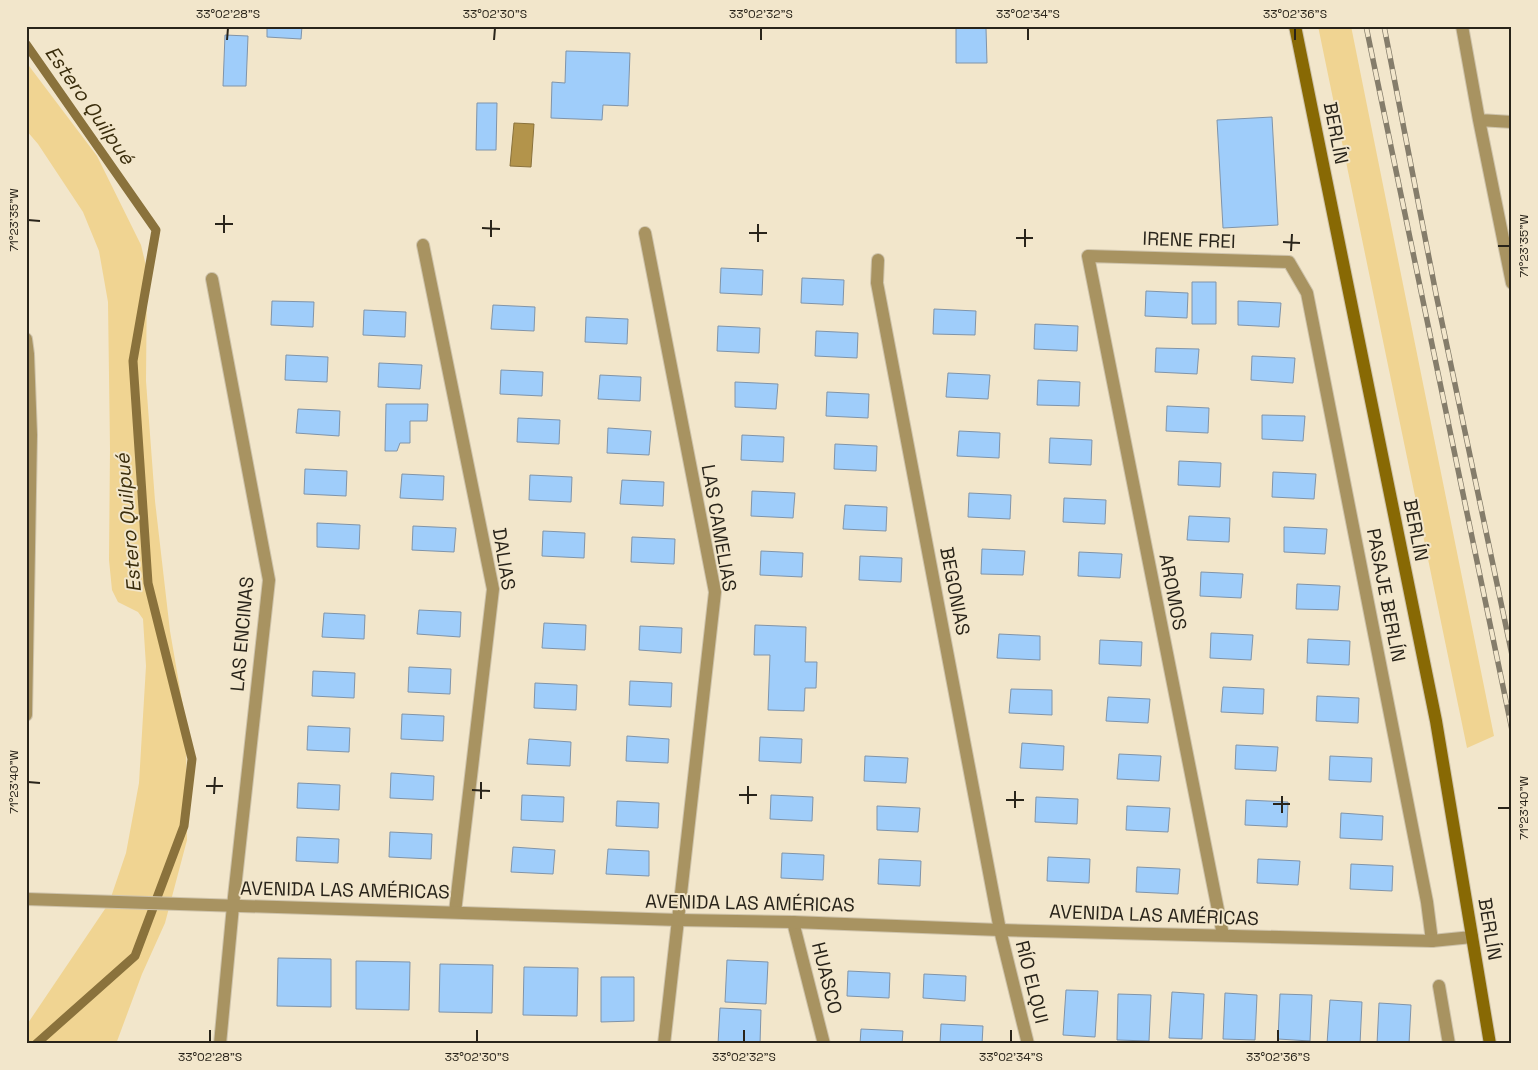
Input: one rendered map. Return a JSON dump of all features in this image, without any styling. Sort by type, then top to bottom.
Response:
[{"type":"main road","name":"BERLÍN","points":[[1295,26],[1436,721],[1490,1044]]},
{"type":"street","points":[[1462,26],[1512,283]]},
{"type":"street","points":[[1479,120],[1512,122]]},
{"type":"street","name":"LAS CAMELIAS","points":[[645,233],[714,592],[664,1044]]},
{"type":"street","name":"DALIAS","points":[[423,245],[493,589],[455,912]]},
{"type":"street","name":"IRENE FREI","points":[[1088,256],[1289,262]]},
{"type":"street","name":"AROMOS","points":[[1088,256],[1223,936]]},
{"type":"street","name":"BEGONIAS","points":[[878,260],[876,283],[1000,930]]},
{"type":"street","name":"PASAJE BERLÍN","points":[[1289,262],[1307,293],[1427,902],[1432,941]]},
{"type":"street","name":"LAS ENCINAS","points":[[212,279],[269,580],[233,906],[220,1044]]},
{"type":"street","points":[[26,339],[28,354],[29,435],[26,716]]},
{"type":"street","name":"AVENIDA LAS AMÉRICAS","points":[[26,899],[1223,936],[1432,941],[1472,936]]},
{"type":"street","name":"HUASCO","points":[[793,922],[824,1044]]},
{"type":"street","name":"RÍO ELQUI","points":[[1000,930],[1028,1044]]},
{"type":"street","points":[[1439,986],[1449,1044]]},
{"type":"shaded area","points":[[1318,26],[1351,26],[1494,736],[1467,748]]},
{"type":"shaded area","points":[[26,62],[97,156],[141,245],[147,270],[146,381],[155,501],[170,631],[186,724],[187,840],[165,923],[142,974],[116,1044],[26,1044],[26,1026],[109,903],[126,853],[139,783],[146,666],[143,619],[138,612],[118,602],[112,590],[109,560],[108,302],[99,251],[83,212],[38,144],[26,130]]},
{"type":"shaded area","points":[[514,123],[534,124],[531,167],[510,166]]},
{"type":"building","points":[[267,26],[302,26],[301,39],[267,37]]},
{"type":"building","points":[[956,26],[1036,26],[1036,28],[986,28],[987,63],[956,63]]},
{"type":"building","points":[[225,35],[248,36],[246,86],[223,86]]},
{"type":"building","points":[[566,51],[630,53],[628,106],[603,105],[602,120],[551,118],[552,82],[565,83]]},
{"type":"building","points":[[477,103],[497,103],[496,150],[476,150]]},
{"type":"building","points":[[1272,117],[1278,225],[1223,228],[1217,120]]},
{"type":"building","points":[[721,268],[763,270],[762,295],[720,293]]},
{"type":"building","points":[[802,278],[844,280],[843,305],[801,303]]},
{"type":"building","points":[[1192,282],[1216,282],[1216,324],[1192,324]]},
{"type":"building","points":[[1146,291],[1188,293],[1187,318],[1145,316]]},
{"type":"building","points":[[272,301],[314,302],[313,327],[271,325]]},
{"type":"building","points":[[1238,301],[1281,303],[1279,327],[1238,325]]},
{"type":"building","points":[[493,305],[535,307],[534,331],[491,329]]},
{"type":"building","points":[[934,309],[976,311],[975,335],[933,334]]},
{"type":"building","points":[[364,310],[406,312],[405,337],[363,335]]},
{"type":"building","points":[[586,317],[628,319],[627,344],[585,342]]},
{"type":"building","points":[[1035,324],[1078,326],[1077,351],[1034,349]]},
{"type":"building","points":[[718,326],[760,328],[759,353],[717,351]]},
{"type":"building","points":[[816,331],[858,333],[857,358],[815,356]]},
{"type":"building","points":[[1156,348],[1199,349],[1197,374],[1155,372]]},
{"type":"building","points":[[286,355],[328,357],[327,382],[285,380]]},
{"type":"building","points":[[1252,356],[1295,358],[1293,383],[1251,380]]},
{"type":"building","points":[[379,363],[422,365],[420,389],[378,387]]},
{"type":"building","points":[[501,370],[543,372],[542,396],[500,394]]},
{"type":"building","points":[[948,373],[990,375],[988,399],[946,397]]},
{"type":"building","points":[[600,375],[641,377],[640,401],[598,399]]},
{"type":"building","points":[[1038,380],[1080,382],[1079,406],[1037,405]]},
{"type":"building","points":[[735,382],[778,384],[776,409],[735,407]]},
{"type":"building","points":[[827,392],[869,394],[868,418],[826,416]]},
{"type":"building","points":[[386,404],[428,404],[427,421],[410,421],[410,443],[400,443],[397,451],[385,451]]},
{"type":"building","points":[[1167,406],[1209,408],[1208,433],[1166,431]]},
{"type":"building","points":[[298,409],[340,411],[339,436],[296,433]]},
{"type":"building","points":[[1262,415],[1305,416],[1303,441],[1262,439]]},
{"type":"building","points":[[518,418],[560,420],[559,444],[517,442]]},
{"type":"building","points":[[608,428],[651,431],[649,455],[607,453]]},
{"type":"building","points":[[959,431],[1000,433],[999,458],[957,456]]},
{"type":"building","points":[[742,435],[784,437],[783,462],[741,460]]},
{"type":"building","points":[[1050,438],[1092,440],[1091,465],[1049,463]]},
{"type":"building","points":[[835,444],[877,446],[876,471],[834,469]]},
{"type":"building","points":[[1179,461],[1221,463],[1220,487],[1178,485]]},
{"type":"building","points":[[305,469],[347,471],[346,496],[304,494]]},
{"type":"building","points":[[1273,472],[1316,474],[1314,499],[1272,497]]},
{"type":"building","points":[[402,474],[444,476],[443,500],[400,498]]},
{"type":"building","points":[[530,475],[572,477],[571,502],[529,500]]},
{"type":"building","points":[[622,480],[664,482],[663,506],[620,504]]},
{"type":"building","points":[[752,491],[795,493],[793,518],[751,516]]},
{"type":"building","points":[[969,493],[1011,495],[1010,519],[968,517]]},
{"type":"building","points":[[1064,498],[1106,500],[1105,524],[1063,522]]},
{"type":"building","points":[[845,505],[887,507],[886,531],[843,529]]},
{"type":"building","points":[[1189,516],[1230,518],[1229,542],[1187,540]]},
{"type":"building","points":[[317,523],[360,525],[359,549],[317,547]]},
{"type":"building","points":[[413,526],[456,528],[454,552],[412,550]]},
{"type":"building","points":[[1284,527],[1327,529],[1325,554],[1284,552]]},
{"type":"building","points":[[543,531],[585,533],[584,558],[542,556]]},
{"type":"building","points":[[632,537],[675,539],[674,564],[631,562]]},
{"type":"building","points":[[982,549],[1025,551],[1023,575],[981,574]]},
{"type":"building","points":[[761,551],[803,553],[802,577],[760,575]]},
{"type":"building","points":[[1079,552],[1122,554],[1120,578],[1078,576]]},
{"type":"building","points":[[860,556],[902,558],[901,582],[859,580]]},
{"type":"building","points":[[1201,572],[1243,574],[1241,598],[1200,596]]},
{"type":"building","points":[[1297,584],[1340,586],[1338,610],[1296,609]]},
{"type":"building","points":[[419,610],[461,612],[460,637],[417,634]]},
{"type":"building","points":[[324,613],[365,615],[364,639],[322,637]]},
{"type":"building","points":[[544,623],[586,625],[585,650],[542,648]]},
{"type":"building","points":[[755,625],[806,627],[805,662],[817,662],[816,688],[805,688],[804,711],[768,710],[770,655],[754,655]]},
{"type":"building","points":[[640,626],[682,628],[681,653],[639,650]]},
{"type":"building","points":[[1211,633],[1253,635],[1251,660],[1210,658]]},
{"type":"building","points":[[999,634],[1040,636],[1040,660],[997,658]]},
{"type":"building","points":[[1308,639],[1350,641],[1349,665],[1307,663]]},
{"type":"building","points":[[1100,640],[1142,642],[1141,666],[1099,664]]},
{"type":"building","points":[[409,667],[451,669],[450,694],[408,692]]},
{"type":"building","points":[[313,671],[355,673],[354,698],[312,696]]},
{"type":"building","points":[[630,681],[672,683],[671,707],[629,705]]},
{"type":"building","points":[[535,683],[577,685],[576,710],[534,708]]},
{"type":"building","points":[[1223,687],[1264,689],[1263,714],[1221,712]]},
{"type":"building","points":[[1011,689],[1052,690],[1052,715],[1009,713]]},
{"type":"building","points":[[1317,696],[1359,698],[1358,723],[1316,721]]},
{"type":"building","points":[[1108,697],[1150,699],[1148,723],[1106,721]]},
{"type":"building","points":[[402,714],[444,716],[443,741],[401,739]]},
{"type":"building","points":[[308,726],[350,728],[349,752],[307,750]]},
{"type":"building","points":[[627,736],[669,739],[668,763],[626,761]]},
{"type":"building","points":[[760,737],[802,739],[801,763],[759,761]]},
{"type":"building","points":[[529,739],[571,742],[570,766],[527,764]]},
{"type":"building","points":[[1022,743],[1064,746],[1063,770],[1020,768]]},
{"type":"building","points":[[1236,745],[1278,747],[1276,771],[1235,769]]},
{"type":"building","points":[[1119,754],[1161,756],[1159,781],[1117,779]]},
{"type":"building","points":[[865,756],[908,758],[906,783],[864,781]]},
{"type":"building","points":[[1330,756],[1372,758],[1371,782],[1329,780]]},
{"type":"building","points":[[391,773],[434,776],[433,800],[390,798]]},
{"type":"building","points":[[298,783],[340,785],[339,810],[297,808]]},
{"type":"building","points":[[522,795],[564,797],[563,822],[521,820]]},
{"type":"building","points":[[771,795],[813,797],[812,821],[770,819]]},
{"type":"building","points":[[1036,797],[1078,799],[1077,824],[1035,822]]},
{"type":"building","points":[[1246,800],[1288,802],[1287,827],[1245,825]]},
{"type":"building","points":[[617,801],[659,803],[658,828],[616,826]]},
{"type":"building","points":[[877,806],[920,808],[918,832],[877,830]]},
{"type":"building","points":[[1127,806],[1170,808],[1168,832],[1126,830]]},
{"type":"building","points":[[1341,813],[1383,816],[1382,840],[1340,838]]},
{"type":"building","points":[[390,832],[432,834],[431,859],[389,857]]},
{"type":"building","points":[[297,837],[339,839],[338,863],[296,861]]},
{"type":"building","points":[[513,847],[555,850],[553,874],[511,872]]},
{"type":"building","points":[[608,849],[649,851],[649,876],[606,874]]},
{"type":"building","points":[[782,853],[824,855],[823,880],[781,878]]},
{"type":"building","points":[[1048,857],[1090,859],[1089,883],[1047,881]]},
{"type":"building","points":[[879,859],[921,861],[920,886],[878,884]]},
{"type":"building","points":[[1258,859],[1300,861],[1298,885],[1257,883]]},
{"type":"building","points":[[1351,864],[1393,866],[1392,891],[1350,889]]},
{"type":"building","points":[[1137,867],[1180,869],[1178,894],[1136,892]]},
{"type":"building","points":[[278,958],[331,959],[331,1007],[277,1006]]},
{"type":"building","points":[[727,960],[768,962],[766,1004],[725,1002]]},
{"type":"building","points":[[356,961],[410,962],[409,1010],[356,1009]]},
{"type":"building","points":[[440,964],[493,965],[492,1013],[439,1012]]},
{"type":"building","points":[[524,967],[578,968],[577,1016],[523,1015]]},
{"type":"building","points":[[848,971],[890,973],[889,998],[847,996]]},
{"type":"building","points":[[924,974],[966,976],[965,1001],[923,998]]},
{"type":"building","points":[[601,977],[634,977],[634,1021],[601,1022]]},
{"type":"building","points":[[1066,990],[1098,991],[1095,1037],[1063,1035]]},
{"type":"building","points":[[1172,992],[1204,994],[1202,1039],[1169,1038]]},
{"type":"building","points":[[1225,993],[1257,995],[1255,1040],[1223,1039]]},
{"type":"building","points":[[1118,994],[1151,995],[1149,1041],[1117,1040]]},
{"type":"building","points":[[1280,994],[1312,995],[1310,1041],[1278,1039]]},
{"type":"building","points":[[1330,1000],[1362,1002],[1360,1044],[1327,1044]]},
{"type":"building","points":[[1379,1003],[1411,1005],[1409,1044],[1377,1044]]},
{"type":"building","points":[[720,1008],[761,1010],[760,1044],[718,1044]]},
{"type":"building","points":[[941,1024],[983,1026],[982,1044],[940,1044]]},
{"type":"building","points":[[861,1029],[903,1031],[902,1044],[860,1044]]},
{"type":"waterway","name":"Estero Quilpué","points":[[26,44],[156,230],[133,361],[148,583],[192,759],[184,826],[135,956],[36,1044]]},
{"type":"railway","points":[[1366,26],[1512,730]]},
{"type":"railway","points":[[1384,26],[1436,294],[1512,655]]}]
